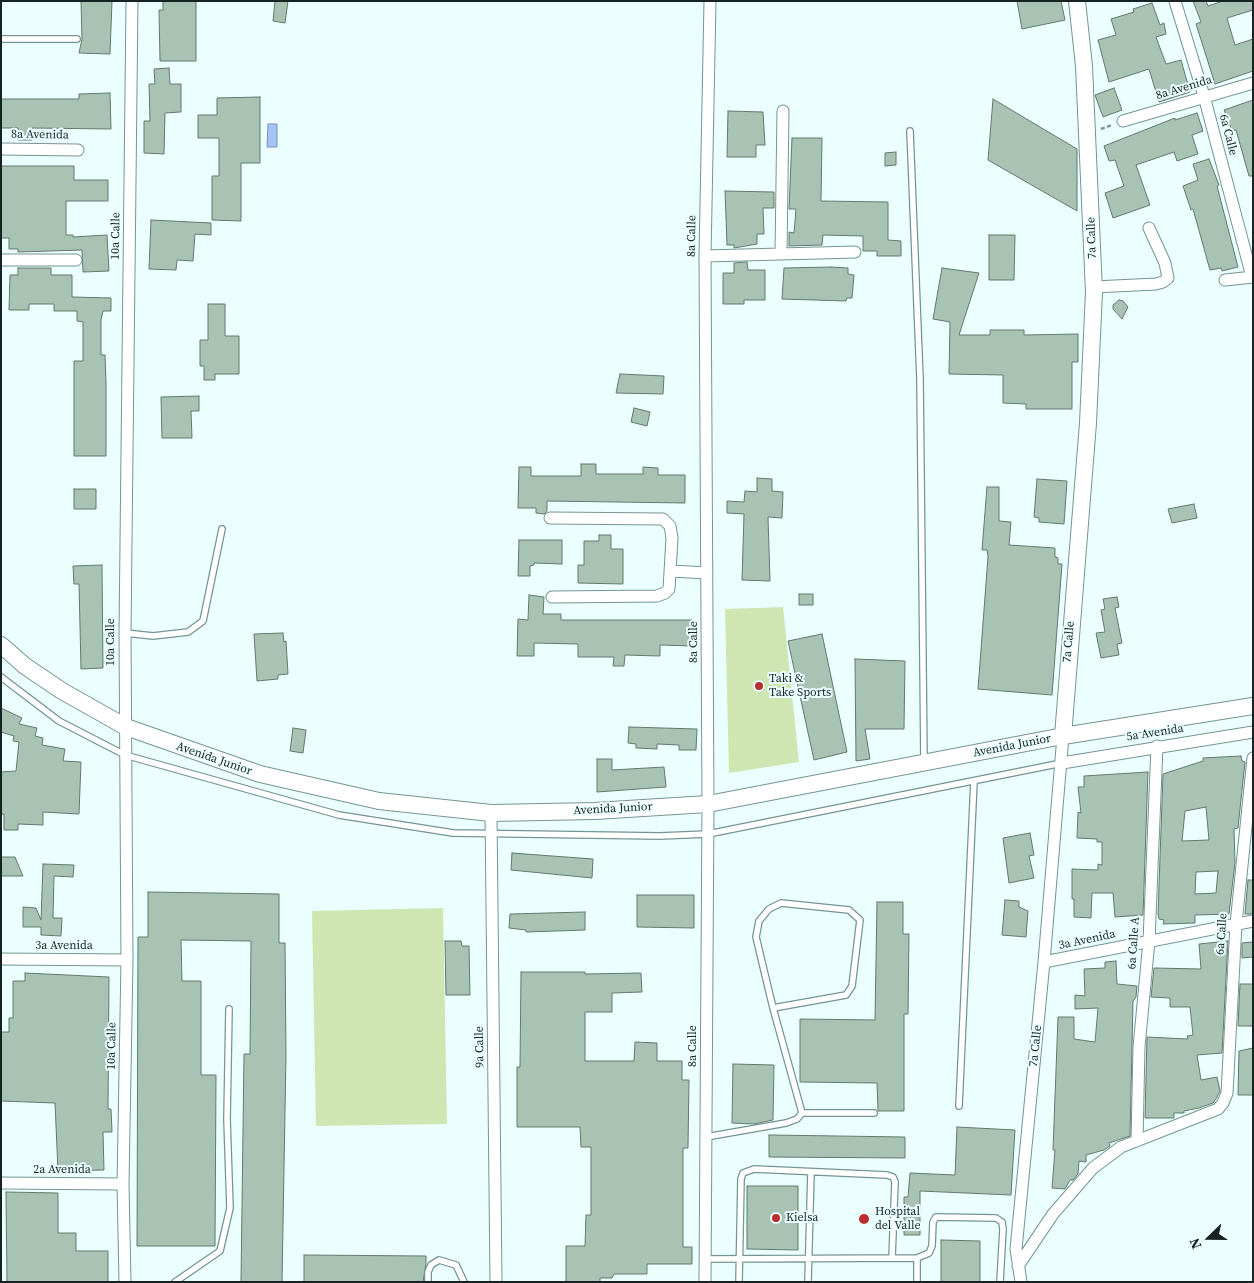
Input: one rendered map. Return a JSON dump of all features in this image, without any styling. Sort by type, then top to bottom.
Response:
[{"type":"main road","name":"7a Calle","points":[[1063,736],[1088,424],[1094,287],[1087,133],[1077,1]]},
{"type":"main road","name":"Avenida Junior","points":[[1,645],[25,666],[62,691],[126,727],[260,774],[380,801],[491,813],[595,811],[708,804],[1063,736],[1253,706]]},
{"type":"street","name":"10a Calle","points":[[125,1282],[123,1184],[127,960],[125,634],[132,1]]},
{"type":"street","name":"8a Calle","points":[[705,1282],[708,834],[706,256],[710,1]]},
{"type":"street","name":"6a Calle","points":[[1175,1],[1204,96],[1252,277]]},
{"type":"street","name":"8a Avenida","points":[[1123,122],[1204,96],[1253,83]]},
{"type":"street","points":[[781,253],[784,111]]},
{"type":"street","name":"8a Avenida","points":[[1,149],[78,150]]},
{"type":"street","points":[[1094,287],[1156,284],[1168,278],[1165,263],[1149,228]]},
{"type":"street","points":[[706,256],[855,252]]},
{"type":"street","points":[[1,260],[76,260]]},
{"type":"street","points":[[1225,280],[1252,277]]},
{"type":"street","points":[[550,518],[663,518],[670,526],[671,532],[669,589],[657,596],[552,597]]},
{"type":"street","points":[[671,572],[707,573]]},
{"type":"street","name":"5a Avenida","points":[[1062,763],[1157,746],[1253,732]]},
{"type":"street","name":"7a Calle","points":[[1021,1282],[1016,1249],[1044,962],[1063,736]]},
{"type":"street","name":"6a Calle A","points":[[1137,1141],[1138,1047],[1149,941],[1157,746]]},
{"type":"street","name":"6a Calle","points":[[1137,1141],[1218,1109],[1224,1103],[1227,1093],[1236,924],[1249,828],[1253,758]]},
{"type":"street","name":"9a Calle","points":[[491,813],[496,1282]]},
{"type":"street","name":"3a Avenida","points":[[1044,962],[1253,921]]},
{"type":"street","name":"3a Avenida","points":[[1,959],[127,960]]},
{"type":"street","points":[[1018,1266],[1053,1214],[1093,1168],[1121,1148],[1137,1141]]},
{"type":"street","name":"2a Avenida","points":[[1,1183],[123,1184]]},
{"type":"lane","points":[[1,39],[76,39]]},
{"type":"lane","points":[[910,131],[920,379],[924,762]]},
{"type":"lane","points":[[125,634],[153,636],[188,632],[203,621],[222,529]]},
{"type":"lane","points":[[1,677],[59,721],[125,755],[340,815],[453,833],[708,834],[1062,763]]},
{"type":"lane","points":[[959,1106],[974,781]]},
{"type":"lane","points":[[773,1008],[846,995],[852,986],[860,920],[849,910],[781,903],[769,909],[759,921],[756,937],[773,1008],[802,1113]]},
{"type":"lane","points":[[175,1282],[220,1251],[230,1208],[227,1119],[229,1009]]},
{"type":"lane","points":[[706,1137],[786,1123],[797,1119],[802,1113]]},
{"type":"lane","points":[[802,1113],[874,1113]]},
{"type":"lane","points":[[739,1282],[741,1179],[743,1173],[754,1169],[887,1174],[893,1177],[895,1182],[892,1258]]},
{"type":"lane","points":[[808,1282],[811,1172]]},
{"type":"lane","points":[[706,1259],[917,1258],[928,1253],[932,1246],[933,1222],[936,1217],[996,1218],[1002,1222],[1003,1228],[1000,1282]]},
{"type":"lane","points":[[917,1258],[917,1282]]},
{"type":"lane","points":[[428,1281],[428,1272],[431,1265],[439,1260],[456,1264],[464,1282]]},
{"type":"path","points":[[1087,133],[1123,122]]},
{"type":"green space","name":"Taki & Take Sports","points":[[783,607],[799,762],[729,773],[725,609]]},
{"type":"green space","points":[[443,908],[447,1124],[316,1126],[312,911]]},
{"type":"water","points":[[268,124],[277,124],[277,147],[267,147]]},
{"type":"building","points":[[81,1],[112,1],[110,54],[79,53],[82,39]]},
{"type":"building","points":[[163,1],[196,1],[196,61],[160,61],[159,10],[163,10]]},
{"type":"building","points":[[275,1],[288,1],[285,23],[273,21]]},
{"type":"building","points":[[1017,1],[1061,1],[1065,20],[1022,29]]},
{"type":"building","points":[[1193,1],[1206,1],[1208,6],[1223,1],[1253,1],[1253,10],[1227,18],[1235,45],[1253,39],[1253,71],[1215,84],[1196,24],[1201,22]]},
{"type":"building","points":[[1152,3],[1160,25],[1164,23],[1166,34],[1156,37],[1166,64],[1181,60],[1190,92],[1159,102],[1149,69],[1109,82],[1098,40],[1116,35],[1111,19],[1134,12],[1133,9]]},
{"type":"building","points":[[169,68],[170,84],[181,84],[181,112],[165,113],[164,154],[144,153],[144,121],[150,121],[149,84],[155,84],[154,69]]},
{"type":"building","points":[[1114,88],[1122,110],[1103,117],[1095,95]]},
{"type":"building","points":[[110,93],[111,129],[32,128],[32,140],[18,140],[18,128],[1,128],[1,99],[79,99],[79,94]]},
{"type":"building","points":[[260,97],[260,163],[241,163],[241,221],[212,220],[212,176],[219,176],[219,138],[198,138],[198,115],[217,115],[217,98]]},
{"type":"building","points":[[993,99],[1077,149],[1077,211],[988,160]]},
{"type":"building","points":[[1253,100],[1253,176],[1249,176],[1236,130],[1232,131],[1224,110]]},
{"type":"building","points":[[728,111],[763,112],[765,145],[756,145],[756,157],[727,157]]},
{"type":"building","points":[[1197,113],[1203,131],[1192,135],[1198,154],[1177,161],[1174,152],[1136,165],[1150,205],[1113,218],[1105,193],[1124,186],[1115,160],[1109,161],[1104,146],[1175,118],[1175,120]]},
{"type":"building","points":[[792,138],[822,138],[821,201],[888,202],[888,240],[901,241],[901,256],[877,256],[877,251],[863,251],[863,236],[823,235],[822,245],[789,246],[789,232],[794,233],[796,209],[789,209]]},
{"type":"building","points":[[896,152],[896,165],[885,166],[885,153]]},
{"type":"building","points":[[1209,159],[1219,185],[1217,186],[1238,267],[1222,271],[1221,268],[1210,270],[1193,209],[1191,210],[1183,186],[1198,180],[1193,164]]},
{"type":"building","points":[[1,166],[74,166],[74,180],[108,180],[108,201],[66,201],[66,235],[73,235],[73,237],[107,235],[109,271],[83,272],[82,250],[18,252],[18,249],[9,249],[9,238],[1,238]]},
{"type":"building","points":[[725,191],[774,192],[774,208],[763,208],[764,234],[757,234],[757,244],[734,248],[734,245],[727,245]]},
{"type":"building","points":[[151,220],[211,223],[211,235],[195,234],[193,261],[177,260],[176,270],[149,269]]},
{"type":"building","points":[[989,235],[1015,235],[1014,280],[989,280]]},
{"type":"building","points":[[747,262],[748,270],[765,270],[765,300],[744,300],[744,304],[723,304],[723,273],[734,273],[734,263]]},
{"type":"building","points":[[18,268],[51,268],[51,275],[72,275],[72,297],[111,298],[111,311],[103,311],[101,320],[101,355],[105,355],[106,456],[74,456],[74,361],[83,361],[83,322],[77,321],[77,311],[54,311],[54,304],[29,304],[29,310],[9,310],[10,275],[18,275]]},
{"type":"building","points":[[784,268],[848,268],[848,274],[854,275],[852,298],[847,298],[846,301],[782,299]]},
{"type":"building","points":[[942,268],[979,273],[959,335],[990,335],[990,330],[1024,330],[1024,335],[1078,334],[1078,362],[1072,362],[1072,409],[1026,409],[1026,404],[1003,403],[1003,375],[949,374],[950,322],[933,319]]},
{"type":"building","points":[[1119,300],[1123,301],[1128,307],[1122,319],[1113,309],[1113,305]]},
{"type":"building","points":[[208,304],[225,304],[225,336],[239,336],[239,374],[215,374],[215,380],[204,380],[204,366],[200,366],[200,340],[208,340]]},
{"type":"building","points":[[620,374],[664,376],[663,394],[616,393]]},
{"type":"building","points":[[199,396],[199,411],[191,411],[192,438],[162,438],[161,397]]},
{"type":"building","points":[[634,408],[650,412],[647,426],[631,422]]},
{"type":"building","points":[[581,464],[596,464],[596,474],[643,474],[643,467],[658,468],[658,475],[685,475],[685,503],[547,501],[547,511],[544,514],[536,513],[536,508],[518,508],[519,467],[531,467],[531,476],[581,476]]},
{"type":"building","points":[[757,478],[772,479],[772,491],[783,492],[782,518],[768,517],[770,581],[742,580],[744,514],[727,513],[727,501],[744,502],[745,491],[757,492]]},
{"type":"building","points":[[1037,479],[1067,481],[1064,524],[1039,522],[1039,518],[1034,517]]},
{"type":"building","points":[[987,487],[999,487],[999,521],[1011,522],[1009,545],[1055,548],[1055,557],[1058,558],[1058,564],[1062,564],[1052,695],[978,689],[988,557],[987,550],[982,550]]},
{"type":"building","points":[[74,489],[96,489],[96,509],[74,509]]},
{"type":"building","points":[[1194,504],[1197,518],[1172,523],[1168,509]]},
{"type":"building","points":[[599,535],[611,535],[611,549],[623,549],[623,584],[578,583],[578,565],[584,565],[584,541],[599,541]]},
{"type":"building","points":[[519,540],[562,540],[562,564],[534,563],[534,565],[530,566],[530,576],[518,576]]},
{"type":"building","points":[[102,565],[103,668],[81,669],[79,584],[74,584],[73,566]]},
{"type":"building","points":[[799,594],[813,594],[813,605],[799,605]]},
{"type":"building","points":[[529,595],[544,597],[543,614],[561,614],[561,620],[692,620],[691,646],[660,645],[660,656],[625,655],[624,666],[613,666],[614,657],[578,657],[578,644],[534,643],[534,656],[517,656],[518,619],[528,620]]},
{"type":"building","points":[[1117,597],[1119,607],[1115,608],[1122,643],[1117,644],[1119,655],[1101,658],[1096,633],[1105,632],[1101,610],[1105,609],[1103,599]]},
{"type":"building","points":[[283,633],[284,642],[286,641],[288,674],[278,675],[278,679],[257,681],[254,634]]},
{"type":"building","points":[[822,634],[847,752],[814,760],[788,641]]},
{"type":"building","points":[[855,659],[905,661],[904,729],[865,729],[870,759],[856,761]]},
{"type":"building","points":[[1,708],[22,718],[19,724],[37,728],[35,736],[43,738],[42,745],[65,749],[63,761],[81,762],[79,814],[43,812],[43,825],[18,824],[18,830],[4,830],[4,814],[1,814],[1,772],[16,771],[19,742],[13,741],[14,736],[1,732]]},
{"type":"building","points":[[629,727],[697,729],[696,750],[679,750],[679,745],[657,744],[657,749],[636,748],[636,744],[628,743]]},
{"type":"building","points":[[293,728],[306,730],[303,753],[290,751]]},
{"type":"building","points":[[1241,756],[1242,761],[1245,762],[1238,828],[1234,829],[1235,863],[1229,914],[1195,915],[1195,923],[1163,924],[1164,920],[1159,919],[1158,914],[1163,774],[1203,761],[1203,758]],"holes":[[[1206,807],[1209,840],[1182,841],[1185,811]],[[1218,871],[1216,893],[1195,894],[1196,872]]]},
{"type":"building","points":[[597,759],[612,759],[612,770],[664,767],[666,787],[597,792]]},
{"type":"building","points":[[1148,772],[1143,915],[1115,917],[1113,893],[1092,893],[1091,918],[1074,917],[1072,869],[1098,870],[1098,864],[1102,865],[1102,842],[1097,842],[1097,839],[1077,838],[1078,812],[1081,813],[1078,787],[1084,787],[1084,776]]},
{"type":"building","points":[[1030,833],[1034,855],[1029,856],[1034,878],[1009,883],[1003,838]]},
{"type":"building","points":[[512,853],[593,859],[592,878],[511,870]]},
{"type":"building","points":[[1,857],[15,857],[23,876],[1,876]]},
{"type":"building","points":[[43,864],[74,865],[73,877],[54,876],[53,918],[62,918],[61,936],[41,935],[41,927],[23,927],[23,907],[36,908],[41,920]]},
{"type":"building","points":[[1248,880],[1253,880],[1253,914],[1245,914]]},
{"type":"building","points":[[148,892],[279,894],[279,943],[285,943],[286,1055],[282,1282],[241,1282],[244,1054],[250,1054],[251,941],[181,940],[182,981],[201,981],[201,1075],[216,1075],[215,1246],[137,1246],[138,937],[148,937]]},
{"type":"building","points":[[637,895],[694,895],[694,928],[637,927]]},
{"type":"building","points":[[1005,900],[1019,901],[1019,907],[1028,911],[1026,937],[1002,935]]},
{"type":"building","points":[[877,902],[903,902],[903,934],[909,934],[908,1014],[904,1014],[904,1111],[878,1111],[877,1083],[800,1082],[800,1019],[875,1020]]},
{"type":"building","points":[[585,912],[585,930],[526,932],[526,930],[509,928],[510,914]]},
{"type":"building","points":[[445,941],[461,941],[462,946],[469,946],[470,995],[446,995]]},
{"type":"building","points":[[1228,941],[1222,1053],[1197,1055],[1201,1080],[1217,1077],[1220,1091],[1213,1103],[1184,1111],[1184,1113],[1174,1113],[1174,1118],[1145,1118],[1147,1037],[1188,1039],[1187,1036],[1193,1035],[1190,1007],[1170,1007],[1170,998],[1151,997],[1154,968],[1201,969],[1199,944]]},
{"type":"building","points":[[1253,942],[1253,957],[1242,958],[1242,943]]},
{"type":"building","points":[[1116,961],[1117,984],[1137,986],[1136,997],[1133,1001],[1130,1136],[1109,1143],[1110,1146],[1104,1150],[1086,1155],[1086,1162],[1079,1161],[1078,1174],[1073,1180],[1070,1180],[1065,1189],[1052,1188],[1055,1150],[1053,1150],[1058,1017],[1074,1017],[1074,1039],[1095,1042],[1098,1008],[1075,1009],[1075,995],[1085,996],[1084,969],[1105,968],[1105,962]]},
{"type":"building","points":[[521,972],[641,973],[642,992],[612,993],[612,1012],[585,1012],[585,1061],[634,1061],[635,1042],[657,1043],[657,1061],[682,1061],[682,1080],[689,1080],[688,1148],[683,1148],[683,1247],[692,1247],[692,1264],[647,1264],[647,1274],[614,1274],[612,1278],[600,1278],[600,1282],[566,1282],[566,1246],[585,1246],[586,1215],[591,1215],[591,1147],[581,1147],[580,1127],[517,1127],[517,1067],[520,1067]]},
{"type":"building","points":[[25,973],[109,977],[108,1109],[111,1109],[112,1132],[103,1132],[104,1170],[58,1171],[55,1103],[1,1101],[1,1032],[9,1032],[9,1018],[13,1018],[13,981],[25,981]]},
{"type":"building","points":[[1240,984],[1253,984],[1253,1026],[1238,1026]]},
{"type":"building","points":[[1253,1048],[1253,1095],[1238,1095],[1239,1051]]},
{"type":"building","points":[[733,1064],[774,1065],[773,1120],[754,1124],[732,1123]]},
{"type":"building","points":[[957,1127],[1015,1130],[1011,1195],[920,1191],[920,1235],[904,1235],[904,1197],[908,1197],[910,1173],[955,1175]]},
{"type":"building","points":[[769,1135],[905,1137],[905,1158],[769,1157]]},
{"type":"building","points":[[747,1186],[798,1186],[798,1250],[747,1249]]},
{"type":"building","points":[[6,1192],[58,1193],[58,1233],[76,1233],[76,1251],[108,1251],[108,1282],[7,1282]]},
{"type":"building","points":[[941,1240],[980,1241],[980,1282],[941,1282]]},
{"type":"building","points":[[304,1255],[426,1256],[426,1264],[423,1282],[304,1282]]},
{"type":"place","name":"Taki & Take Sports","points":[[759,686]]},
{"type":"place","name":"Kielsa","points":[[776,1218]]},
{"type":"place","name":"Hospital del Valle","points":[[864,1219]]}]
